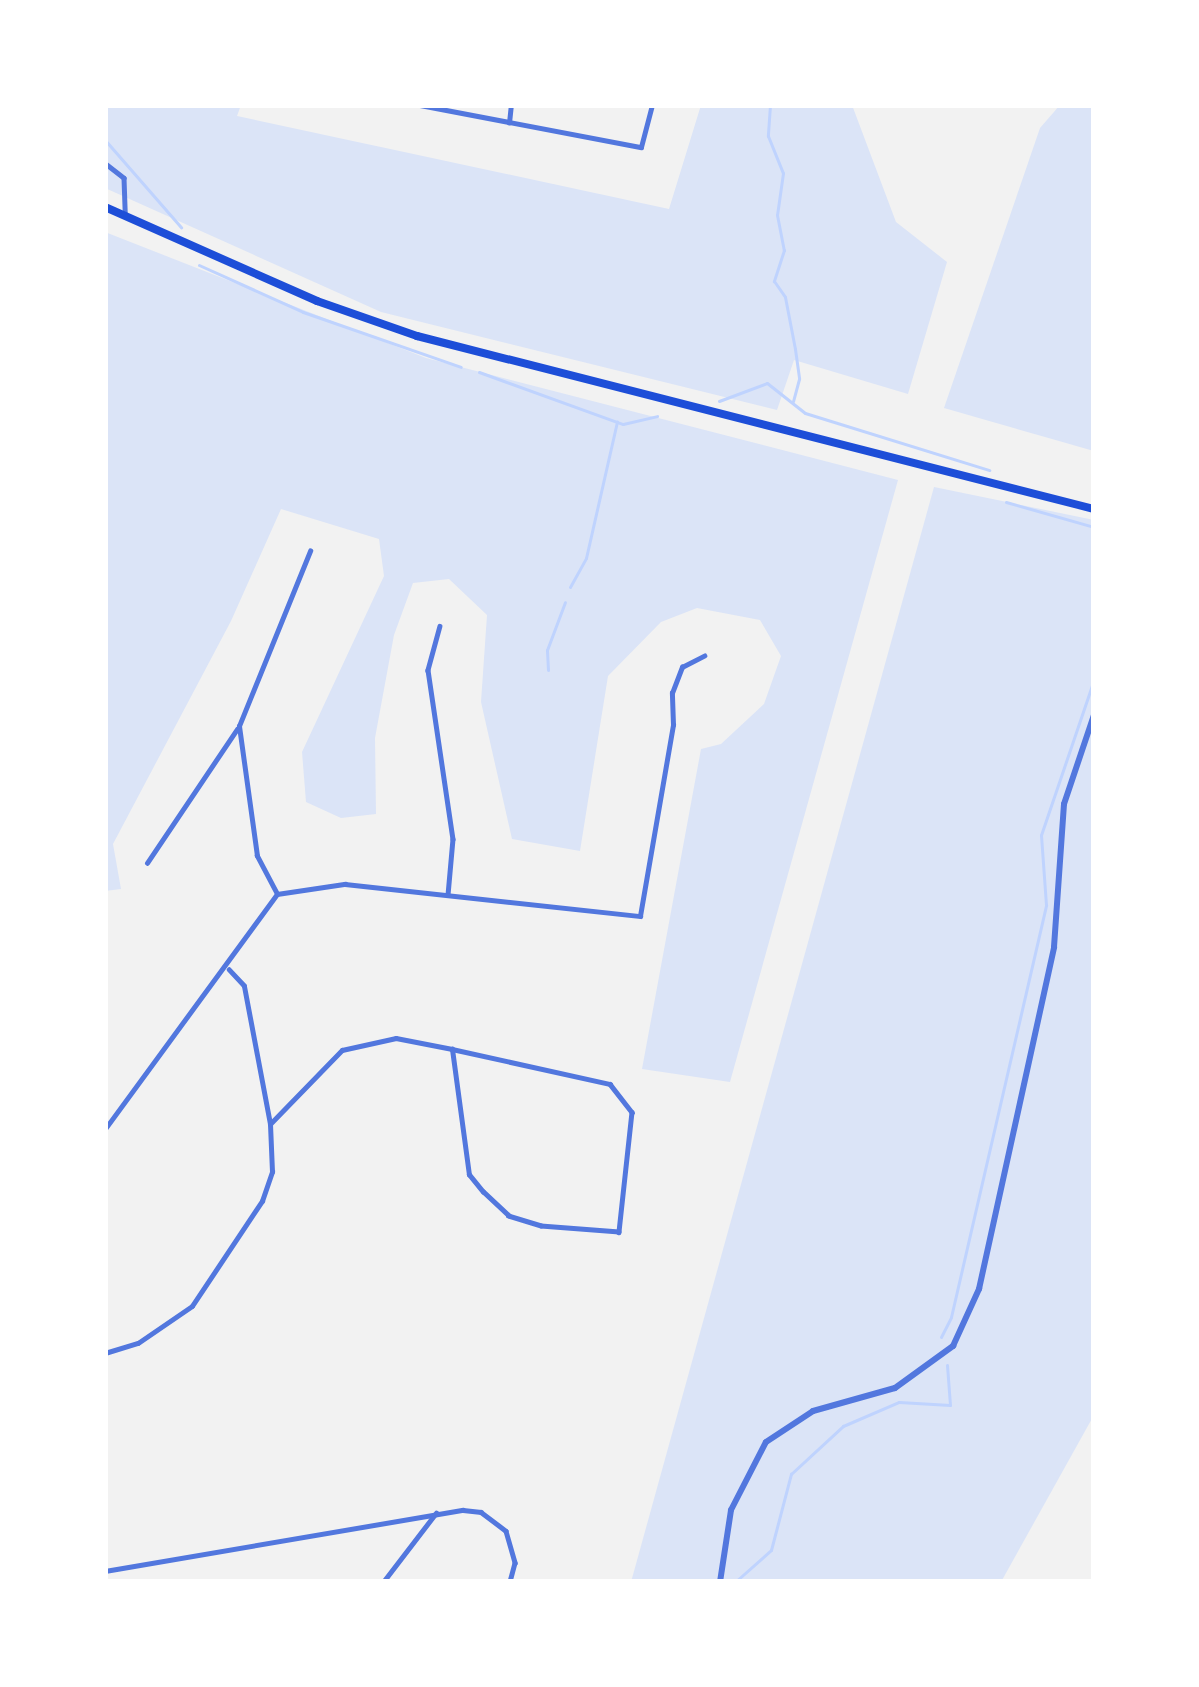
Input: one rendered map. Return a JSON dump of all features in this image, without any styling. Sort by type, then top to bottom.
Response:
[{"type":"main road","points":[[105,207],[317,301],[417,336],[1094,509]]},
{"type":"street","points":[[420,105],[641,147],[652,105]]},
{"type":"street","points":[[509,125],[511,105]]},
{"type":"street","points":[[105,163],[124,178],[125,216]]},
{"type":"street","points":[[147,863],[239,726],[310,551]]},
{"type":"street","points":[[440,626],[428,670],[454,839],[448,896]]},
{"type":"street","points":[[105,1129],[228,968],[277,894],[345,884],[640,916],[673,725],[672,693],[682,667],[704,656]]},
{"type":"street","points":[[720,1582],[731,1510],[766,1442],[813,1411],[895,1388],[953,1346],[979,1289],[1054,947],[1064,804],[1094,715]]},
{"type":"street","points":[[239,726],[256,856],[277,894]]},
{"type":"street","points":[[105,1353],[138,1343],[193,1306],[262,1201],[272,1172],[270,1124],[244,986],[228,968]]},
{"type":"street","points":[[270,1124],[342,1051],[396,1038],[452,1048],[610,1084],[632,1112],[619,1232],[541,1226],[509,1216],[484,1192],[470,1175],[452,1048]]},
{"type":"street","points":[[105,1571],[436,1514],[481,1512],[506,1531],[515,1563],[511,1582]]},
{"type":"street","points":[[383,1582],[436,1514]]},
{"type":"shaded area","points":[[105,105],[241,105],[237,116],[669,209],[701,105],[852,105],[896,222],[947,262],[908,394],[794,360],[777,410],[381,312],[105,188]]},
{"type":"shaded area","points":[[1060,105],[1094,105],[1094,451],[944,408],[1040,128]]},
{"type":"shaded area","points":[[105,232],[426,358],[898,480],[730,1082],[642,1069],[701,749],[721,744],[764,704],[781,656],[760,620],[697,608],[661,622],[608,676],[580,851],[512,839],[481,702],[487,615],[449,579],[413,583],[394,635],[375,738],[376,814],[341,818],[306,802],[302,752],[384,576],[379,539],[281,509],[231,621],[113,844],[121,889],[105,891]]},
{"type":"shaded area","points":[[934,487],[1094,520],[1094,1415],[1001,1582],[631,1582]]},
{"type":"waterway","points":[[770,105],[768,136],[783,173],[777,215],[784,250],[774,281],[785,297],[795,349],[799,379],[793,401]]},
{"type":"waterway","points":[[105,140],[181,227]]},
{"type":"waterway","points":[[199,265],[303,312],[461,367]]},
{"type":"waterway","points":[[479,372],[623,424],[657,416]]},
{"type":"waterway","points":[[719,401],[767,383],[805,413],[989,470]]},
{"type":"waterway","points":[[570,587],[586,558],[617,421]]},
{"type":"waterway","points":[[1006,502],[1094,527]]},
{"type":"waterway","points":[[548,670],[547,650],[565,602]]},
{"type":"waterway","points":[[941,1337],[951,1317],[1046,905],[1041,835],[1094,679]]},
{"type":"waterway","points":[[735,1582],[771,1550],[791,1474],[843,1426],[899,1402],[950,1405],[947,1365]]}]
